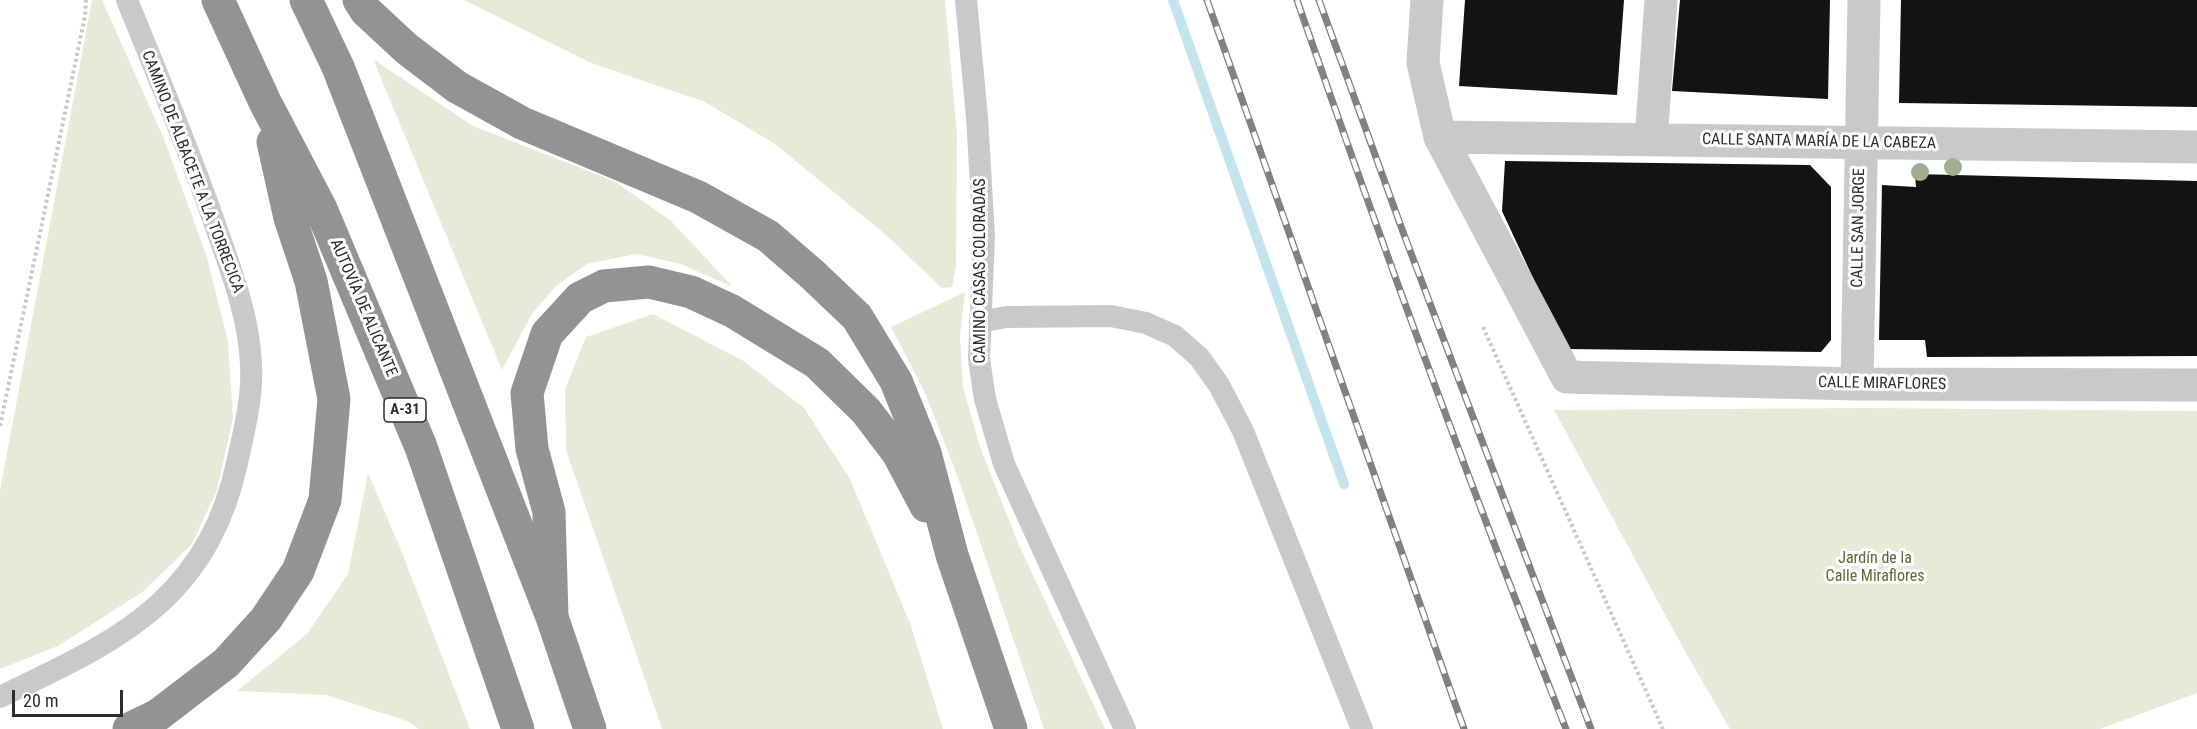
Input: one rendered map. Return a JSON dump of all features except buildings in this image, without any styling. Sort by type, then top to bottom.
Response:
[{"type":"highway","name":"AUTOVÍA DE ALICANTE","points":[[218,0],[265,102],[321,209],[421,447],[518,729]]},
{"type":"highway","points":[[306,0],[342,78],[552,617],[590,729]]},
{"type":"highway","points":[[359,0],[366,11],[407,49],[457,87],[522,123],[698,197],[768,236],[813,274],[857,317],[896,381],[925,453],[952,555],[1011,729]]},
{"type":"highway","points":[[129,729],[158,715],[226,663],[266,619],[298,571],[325,500],[334,399],[312,281],[290,218],[265,102]]},
{"type":"highway","points":[[552,617],[549,513],[532,449],[527,393],[547,334],[580,298],[604,286],[649,282],[691,292],[732,312],[817,363],[866,411],[898,453],[952,555]]},
{"type":"street","points":[[1427,0],[1423,63],[1440,137]]},
{"type":"street","points":[[1650,140],[1661,0]]},
{"type":"street","name":"CALLE SAN JORGE","points":[[1857,384],[1864,0]]},
{"type":"street","name":"CALLE SANTA MARÍA DE LA CABEZA","points":[[1440,137],[2197,147]]},
{"type":"street","name":"CALLE MIRAFLORES","points":[[1440,137],[1567,377],[1857,384],[2197,385]]},
{"type":"lane","name":"CAMINO DE ALBACETE A LA TORRECICA","points":[[0,697],[116,637],[139,621],[180,584],[197,563],[224,512],[247,420],[252,365],[243,310],[206,199],[127,0]]},
{"type":"lane","name":"CAMINO CASAS COLORADAS","points":[[966,0],[977,117],[984,236],[979,359],[985,399],[1004,464],[1125,729]]},
{"type":"lane","points":[[980,322],[1006,317],[1111,316],[1146,323],[1175,336],[1199,357],[1219,384],[1243,431],[1362,729]]},
{"type":"path","points":[[0,426],[85,16],[86,0]]},
{"type":"path","points":[[1483,327],[1663,729]]},
{"type":"green space","points":[[92,0],[102,0],[164,139],[206,254],[228,341],[233,418],[217,490],[192,544],[144,591],[58,646],[0,669],[0,490]]},
{"type":"green space","points":[[464,0],[945,0],[957,135],[956,267],[952,287],[942,288],[886,235],[775,144],[705,102],[591,63]]},
{"type":"green space","points":[[373,59],[473,126],[614,181],[670,220],[733,287],[681,264],[636,254],[587,264],[557,285],[532,314],[502,370]]},
{"type":"green space","points":[[965,292],[960,337],[963,387],[980,447],[1018,543],[1105,729],[1044,729],[957,475],[926,395],[891,327]]},
{"type":"green space","points":[[653,314],[742,360],[804,408],[850,479],[910,623],[943,729],[662,729],[566,450],[565,389],[586,337]]},
{"type":"green space","name":"Jardín de la Calle Miraflores","points":[[1868,408],[2197,411],[2197,693],[2100,729],[1730,729],[1687,655],[1554,410]]},
{"type":"green space","points":[[368,473],[401,550],[470,729],[419,729],[407,721],[326,695],[237,691],[307,634],[348,574]]},
{"type":"waterway","points":[[1173,0],[1344,484]]},
{"type":"railway","points":[[1207,0],[1464,729]]},
{"type":"railway","points":[[1297,0],[1428,366],[1566,729]]},
{"type":"railway","points":[[1319,0],[1403,232],[1591,729]]}]
